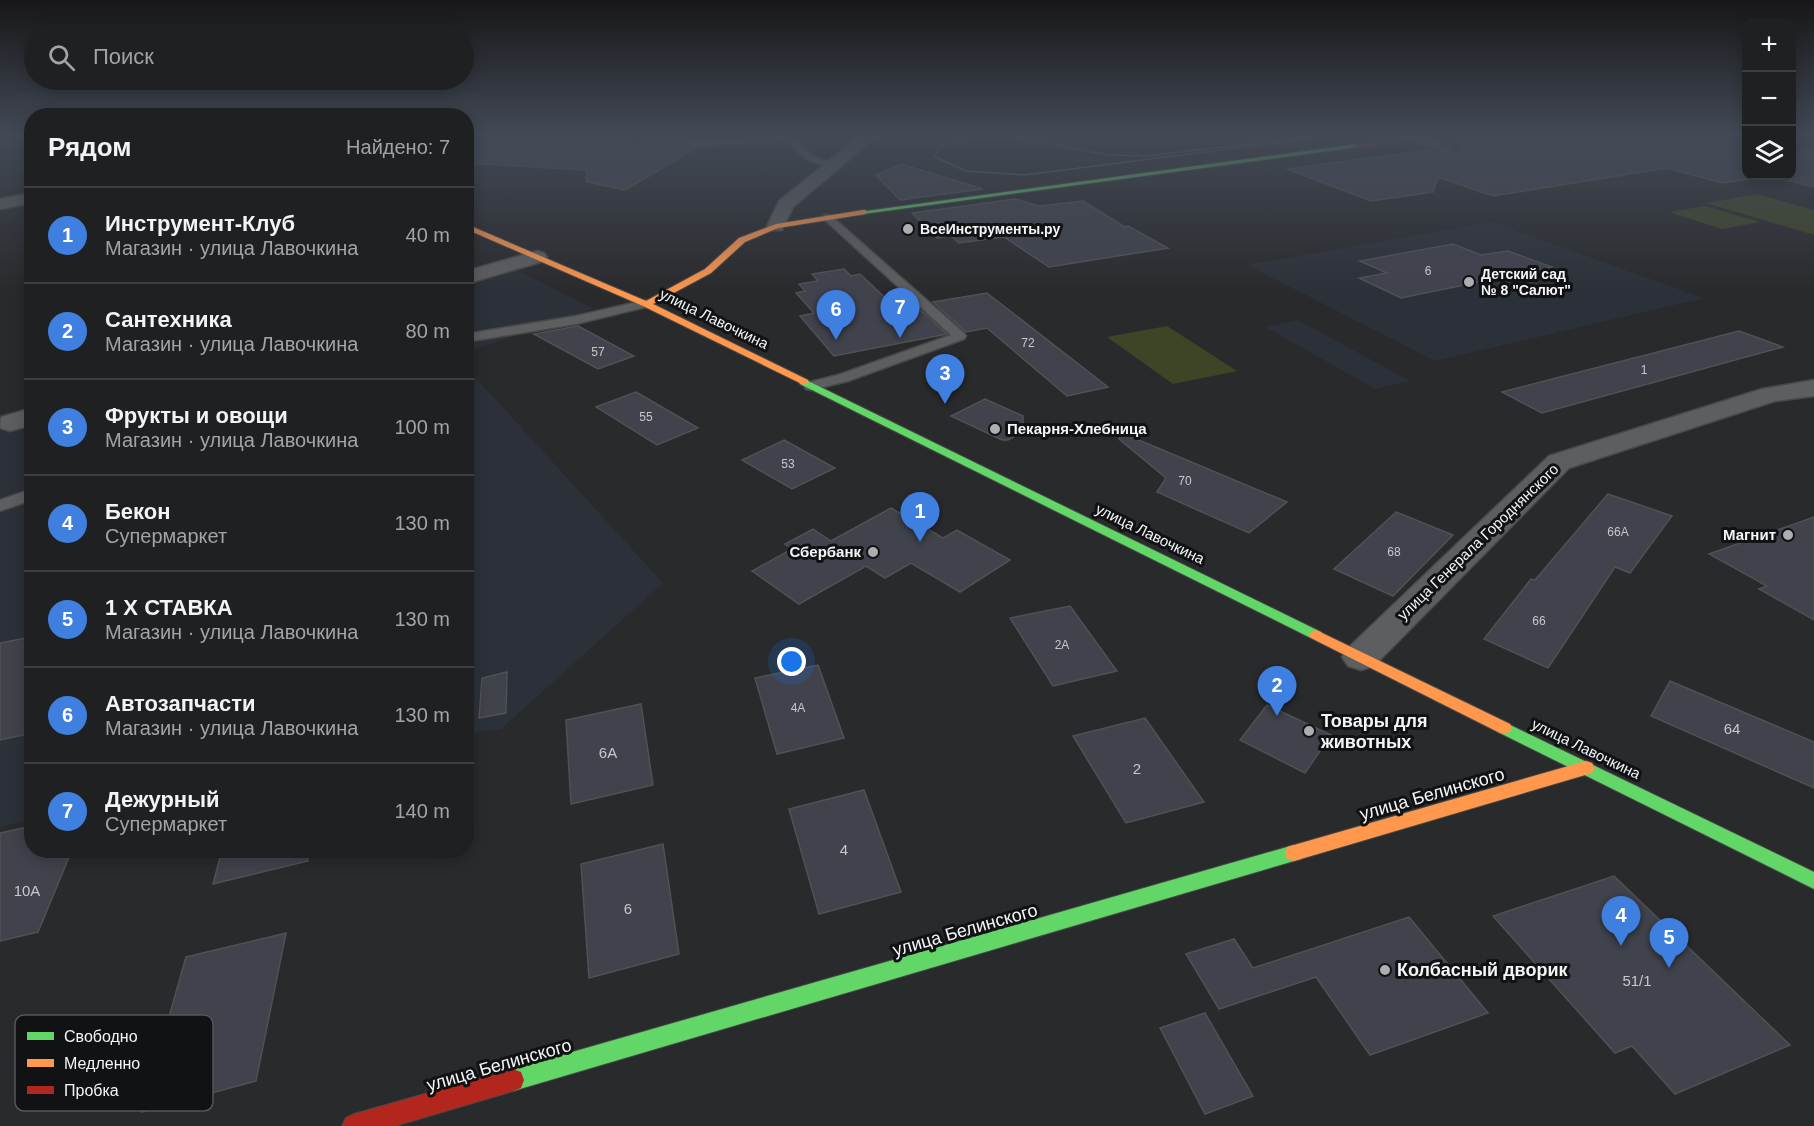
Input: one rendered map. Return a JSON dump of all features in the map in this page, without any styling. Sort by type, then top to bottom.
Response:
[{"type":"main road","points":[[646,304],[708,271],[742,240],[776,226],[1047,188]]},
{"type":"main road","name":"улица Лавочкина","points":[[474,229],[646,304],[1814,881]]},
{"type":"main road","name":"улица Белинского","points":[[354,1126],[1586,768]]},
{"type":"street","points":[[776,226],[785,205],[806,188]]},
{"type":"street","points":[[0,204],[24,200]]},
{"type":"street","points":[[474,276],[537,257]]},
{"type":"street","name":"улица Генерала Городнянского","points":[[1361,657],[1560,462],[1771,394],[1814,388]]},
{"type":"lane","points":[[811,386],[843,378],[960,336],[827,217]]},
{"type":"lane","points":[[474,337],[576,320],[646,304]]},
{"type":"lane","points":[[0,506],[24,497]]},
{"type":"shaded area","name":"Детский сад № 8 \"Салют\"","points":[[1491,222],[1704,298],[1435,361],[1247,265]]},
{"type":"shaded area","points":[[514,269],[594,309],[474,350],[474,282]]},
{"type":"shaded area","points":[[1298,320],[1410,381],[1375,389],[1265,327]]},
{"type":"shaded area","points":[[474,376],[663,583],[501,729],[474,733]]},
{"type":"shaded area","points":[[24,422],[24,821],[0,827],[0,430]]},
{"type":"green space","points":[[1757,194],[1814,210],[1814,235],[1706,203]]},
{"type":"green space","points":[[1705,206],[1760,222],[1722,229],[1669,212]]},
{"type":"green space","points":[[1167,326],[1237,371],[1173,384],[1107,337]]},
{"type":"building","points":[[888,188],[983,189],[900,200]]},
{"type":"building","points":[[1336,188],[1434,188],[1433,192],[1371,201]]},
{"type":"building","points":[[1469,188],[1546,188],[1493,196]]},
{"type":"building","points":[[1015,199],[1039,206],[1083,201],[1125,227],[1128,226],[1168,248],[1049,267],[1004,237],[959,243],[951,236],[937,238],[912,213]]},
{"type":"building","points":[[1453,244],[1481,255],[1508,251],[1552,267],[1401,298],[1359,278],[1387,273],[1360,261]]},
{"type":"building","points":[[844,269],[851,276],[860,274],[896,308],[915,305],[947,334],[834,356],[800,316],[814,313],[796,293],[805,291],[799,284],[818,281],[812,274]]},
{"type":"building","points":[[987,293],[1108,387],[1067,396],[987,328],[966,332],[933,302]]},
{"type":"building","points":[[578,326],[634,356],[598,369],[534,334]]},
{"type":"building","points":[[1739,331],[1783,347],[1542,413],[1502,392]]},
{"type":"building","points":[[636,392],[698,428],[657,445],[596,407]]},
{"type":"building","points":[[985,399],[1023,416],[1023,432],[1008,440],[1002,440],[951,416]]},
{"type":"building","points":[[1122,433],[1287,502],[1249,533],[1157,492],[1166,478],[1119,439]]},
{"type":"building","points":[[784,440],[835,468],[792,489],[742,460]]},
{"type":"building","points":[[1608,494],[1672,516],[1630,573],[1615,567],[1548,668],[1484,639],[1531,579],[1535,580]]},
{"type":"building","points":[[891,508],[943,538],[957,530],[1010,560],[960,592],[911,563],[885,578],[866,566],[799,604],[752,571],[792,549],[785,544],[813,529],[831,541]]},
{"type":"building","points":[[1396,512],[1453,535],[1393,596],[1334,569]]},
{"type":"building","name":"Магнит","points":[[1814,517],[1814,620],[1759,589],[1767,586],[1709,554]]},
{"type":"building","points":[[1070,606],[1117,671],[1053,686],[1010,618]]},
{"type":"building","points":[[24,638],[24,735],[0,740],[0,643]]},
{"type":"building","points":[[818,665],[844,738],[777,754],[755,678]]},
{"type":"building","points":[[507,672],[506,713],[479,718],[482,678]]},
{"type":"building","points":[[1670,681],[1814,742],[1814,788],[1651,716]]},
{"type":"building","points":[[641,704],[653,785],[571,804],[566,720]]},
{"type":"building","points":[[1267,705],[1331,735],[1305,773],[1240,740]]},
{"type":"building","points":[[1145,718],[1204,802],[1126,823],[1073,736]]},
{"type":"building","points":[[864,790],[901,892],[819,914],[789,809]]},
{"type":"building","points":[[24,828],[24,858],[69,858],[38,932],[0,941],[0,833]]},
{"type":"building","points":[[663,844],[679,954],[589,978],[581,864]]},
{"type":"building","points":[[220,858],[308,858],[308,861],[213,884]]},
{"type":"building","points":[[1614,876],[1790,1045],[1675,1094],[1632,1046],[1615,1053],[1493,916]]},
{"type":"building","points":[[1409,917],[1488,1013],[1370,1055],[1316,977],[1219,1009],[1186,954],[1234,939],[1253,968]]},
{"type":"building","points":[[286,933],[256,1081],[213,1093],[213,1015],[170,1015],[186,957]]},
{"type":"building","points":[[1205,1013],[1253,1096],[1205,1114],[1160,1028]]},
{"type":"traffic: fast","points":[[863,212],[1046,188]]},
{"type":"traffic: fast","points":[[804,382],[1316,635]]},
{"type":"traffic: fast","points":[[1504,728],[1814,881]]},
{"type":"traffic: fast","points":[[513,1080],[1294,853]]},
{"type":"traffic: slow","points":[[646,304],[708,271],[742,240],[776,226],[863,212]]},
{"type":"traffic: slow","points":[[474,229],[646,304],[804,382]]},
{"type":"traffic: slow","points":[[1316,635],[1504,728]]},
{"type":"traffic: slow","points":[[1294,853],[1586,768]]},
{"type":"traffic: jam","points":[[354,1126],[513,1080]]},
{"type":"place","name":"ВсеИнструменты.ру","points":[[908,229]]},
{"type":"place","name":"Детский сад № 8 \"Салют\"","points":[[1469,282]]},
{"type":"place","name":"Дежурный","points":[[900,338]]},
{"type":"place","name":"Автозапчасти","points":[[836,340]]},
{"type":"place","name":"Фрукты и овощи","points":[[945,404]]},
{"type":"place","name":"Пекарня-Хлебница","points":[[995,429]]},
{"type":"place","name":"Магнит","points":[[1788,535]]},
{"type":"place","name":"Инструмент-Клуб","points":[[920,542]]},
{"type":"place","name":"Сбербанк","points":[[873,552]]},
{"type":"place","name":"Сантехника","points":[[1277,716]]},
{"type":"place","name":"Товары для животных","points":[[1309,731]]},
{"type":"place","name":"Бекон","points":[[1621,946]]},
{"type":"place","name":"1 X СТАВКА","points":[[1669,968]]},
{"type":"place","name":"Колбасный дворик","points":[[1385,970]]}]
